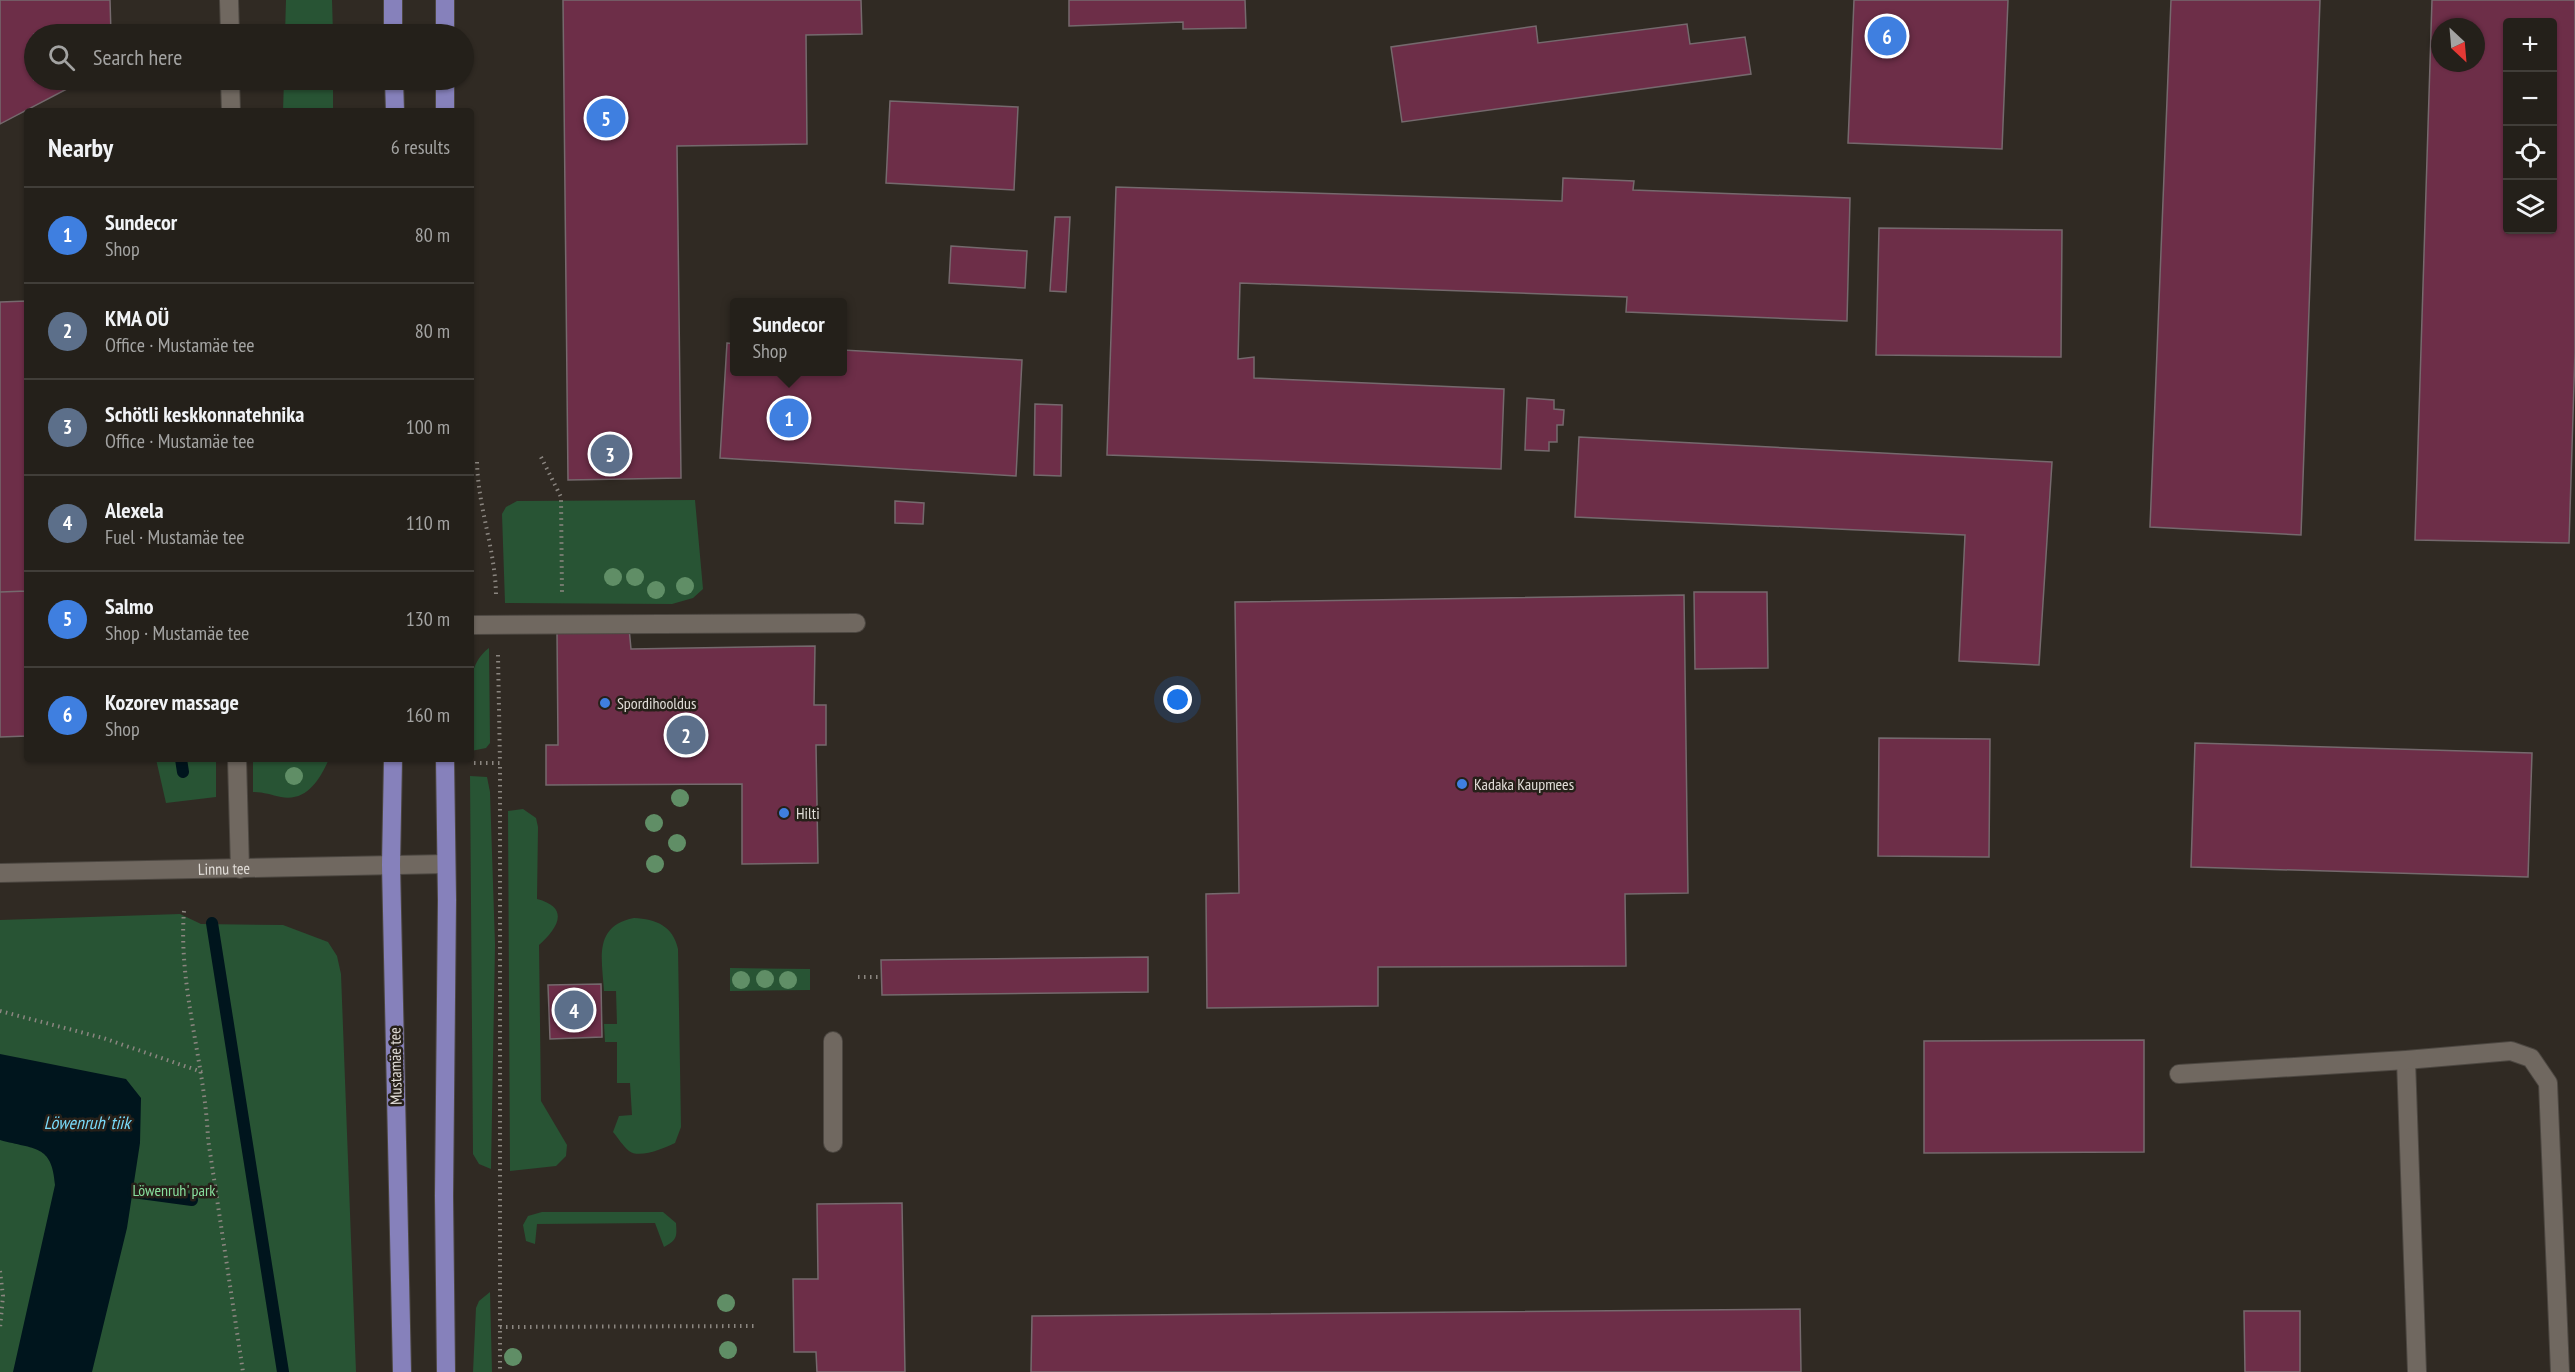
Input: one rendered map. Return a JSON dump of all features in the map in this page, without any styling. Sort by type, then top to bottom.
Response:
[{"type":"main road","points":[[393,0],[393,24]]},
{"type":"main road","points":[[445,0],[445,24]]},
{"type":"main road","points":[[394,90],[395,108]]},
{"type":"main road","points":[[445,90],[445,108]]},
{"type":"main road","name":"Mustamäe tee","points":[[393,762],[391,865],[402,1372]]},
{"type":"main road","points":[[445,762],[446,1372]]},
{"type":"street","points":[[230,0],[230,24]]},
{"type":"street","points":[[230,90],[231,108]]},
{"type":"street","points":[[474,625],[855,623]]},
{"type":"street","points":[[237,762],[240,869]]},
{"type":"street","name":"Linnu tee","points":[[0,873],[446,864]]},
{"type":"street","points":[[833,1041],[833,1143]]},
{"type":"street","points":[[2179,1074],[2511,1051],[2531,1058],[2548,1083],[2560,1372]]},
{"type":"street","points":[[2406,1060],[2417,1372]]},
{"type":"path","points":[[541,457],[561,497],[563,625]]},
{"type":"path","points":[[469,763],[500,762],[500,1372]]},
{"type":"path","points":[[184,911],[182,933],[186,974],[202,1072],[208,1139],[243,1372]]},
{"type":"path","points":[[858,977],[881,977]]},
{"type":"path","points":[[0,1011],[103,1038],[202,1072]]},
{"type":"path","points":[[0,1271],[3,1296],[0,1328]]},
{"type":"path","points":[[500,1327],[755,1326]]},
{"type":"green space","points":[[286,0],[332,0],[333,24],[285,24]]},
{"type":"green space","points":[[284,90],[333,90],[333,108],[283,108]]},
{"type":"green space","points":[[695,500],[703,589],[693,598],[672,604],[505,603],[502,514],[506,507],[517,501]]},
{"type":"green space","points":[[489,648],[490,743],[486,748],[474,750],[474,668]]},
{"type":"green space","points":[[157,762],[216,762],[216,797],[166,803]]},
{"type":"green space","points":[[253,762],[327,762],[317,781],[298,796],[290,798],[253,792]]},
{"type":"green space","points":[[470,776],[487,777],[490,792],[495,945],[491,1169],[479,1164],[473,1154]]},
{"type":"green space","points":[[523,809],[536,818],[538,827],[537,899],[554,908],[558,920],[551,933],[539,945],[541,1101],[567,1145],[566,1156],[556,1166],[510,1171],[508,811]]},
{"type":"green space","name":"Löwenruh' park","points":[[180,914],[201,924],[283,925],[328,942],[337,956],[341,974],[356,1372],[0,1372],[0,920]]},
{"type":"green space","points":[[634,918],[656,922],[668,929],[678,949],[681,1127],[675,1143],[652,1152],[639,1154],[629,1151],[613,1132],[619,1116],[632,1115],[630,1083],[617,1083],[617,1042],[605,1042],[604,1024],[617,1024],[616,991],[604,991],[602,956],[606,936],[612,928]]},
{"type":"green space","points":[[730,968],[810,969],[810,990],[730,991]]},
{"type":"green space","points":[[542,1212],[663,1212],[676,1223],[676,1235],[672,1242],[664,1247],[655,1223],[537,1224],[535,1244],[526,1241],[523,1225],[528,1216]]},
{"type":"green space","points":[[490,1292],[492,1372],[473,1372],[476,1308],[479,1301]]},
{"type":"water","name":"Löwenruh' tiik","points":[[0,1054],[126,1079],[141,1098],[140,1143],[127,1228],[92,1372],[13,1372],[55,1185],[50,1162],[46,1155],[32,1148],[0,1140]]},
{"type":"building","points":[[0,0],[110,0],[111,24],[24,24],[24,90],[65,90],[31,108],[24,108],[24,111],[0,124]]},
{"type":"building","points":[[563,0],[861,0],[862,34],[806,35],[807,144],[677,146],[681,478],[568,480]]},
{"type":"building","points":[[1069,0],[1245,0],[1246,28],[1183,29],[1183,22],[1069,26]]},
{"type":"building","points":[[1854,0],[2008,0],[2002,149],[1848,143]]},
{"type":"building","points":[[2171,0],[2320,0],[2301,535],[2150,527]]},
{"type":"building","points":[[2432,0],[2575,0],[2575,352],[2569,543],[2415,540],[2431,32],[2431,72],[2485,72],[2485,18],[2431,18]]},
{"type":"building","points":[[1687,24],[1690,44],[1745,37],[1751,74],[1402,122],[1391,47],[1536,26],[1538,43]]},
{"type":"building","points":[[890,101],[1018,107],[1014,190],[886,183]]},
{"type":"building","points":[[1563,178],[1634,181],[1633,190],[1850,198],[1847,321],[1626,312],[1627,297],[1240,283],[1238,359],[1254,357],[1254,378],[1504,389],[1501,469],[1107,455],[1116,187],[1562,201]]},
{"type":"building","points":[[1055,217],[1070,217],[1066,292],[1050,291]]},
{"type":"building","points":[[1879,228],[2062,230],[2061,357],[1876,355]]},
{"type":"building","points":[[951,246],[1027,251],[1025,288],[949,283]]},
{"type":"building","points":[[24,301],[24,591],[0,592],[0,302]]},
{"type":"building","points":[[727,343],[730,343],[730,376],[847,376],[847,350],[1022,360],[1016,476],[720,458]]},
{"type":"building","points":[[1527,398],[1554,400],[1554,409],[1564,410],[1563,425],[1557,425],[1557,442],[1549,442],[1549,451],[1525,450]]},
{"type":"building","points":[[1035,404],[1062,405],[1061,476],[1034,475]]},
{"type":"building","points":[[1579,437],[2052,462],[2039,665],[1959,661],[1965,535],[1575,517]]},
{"type":"building","points":[[895,501],[924,503],[923,524],[895,523]]},
{"type":"building","points":[[24,591],[24,736],[0,737],[0,592]]},
{"type":"building","points":[[1694,592],[1767,592],[1768,668],[1695,669]]},
{"type":"building","name":"Kadaka Kaupmees","points":[[1684,595],[1688,893],[1625,894],[1626,966],[1378,967],[1378,1006],[1207,1008],[1206,894],[1239,893],[1235,602]]},
{"type":"building","points":[[629,628],[631,649],[815,646],[814,705],[826,705],[826,745],[816,745],[818,863],[742,864],[742,784],[546,785],[546,745],[558,745],[557,630]]},
{"type":"building","points":[[1879,738],[1990,739],[1989,857],[1878,856]]},
{"type":"building","points":[[2195,743],[2532,753],[2528,877],[2191,867]]},
{"type":"building","points":[[1148,957],[1148,992],[882,995],[881,960]]},
{"type":"building","points":[[601,984],[602,1037],[550,1039],[548,985]]},
{"type":"building","points":[[2144,1040],[2144,1152],[1924,1153],[1924,1041]]},
{"type":"building","points":[[902,1203],[905,1372],[817,1372],[816,1352],[794,1352],[793,1279],[818,1279],[817,1204]]},
{"type":"building","points":[[1800,1309],[1801,1372],[1031,1372],[1032,1316]]},
{"type":"building","points":[[2244,1311],[2300,1311],[2300,1372],[2245,1372]]},
{"type":"waterway","points":[[181,762],[183,772]]},
{"type":"waterway","points":[[212,923],[283,1372]]},
{"type":"waterway","points":[[133,1192],[192,1200]]},
{"type":"place","name":"Kozorev massage","points":[[1887,36]]},
{"type":"place","name":"Salmo","points":[[606,118]]},
{"type":"place","name":"Sundecor","points":[[789,418]]},
{"type":"place","name":"Schötli keskkonnatehnika","points":[[610,454]]},
{"type":"place","name":"Spordihooldus","points":[[605,703]]},
{"type":"place","name":"KMA OÜ","points":[[686,735]]},
{"type":"place","name":"Kadaka Kaupmees","points":[[1462,784]]},
{"type":"place","name":"Hilti","points":[[784,813]]},
{"type":"place","name":"Alexela","points":[[574,1010]]}]
